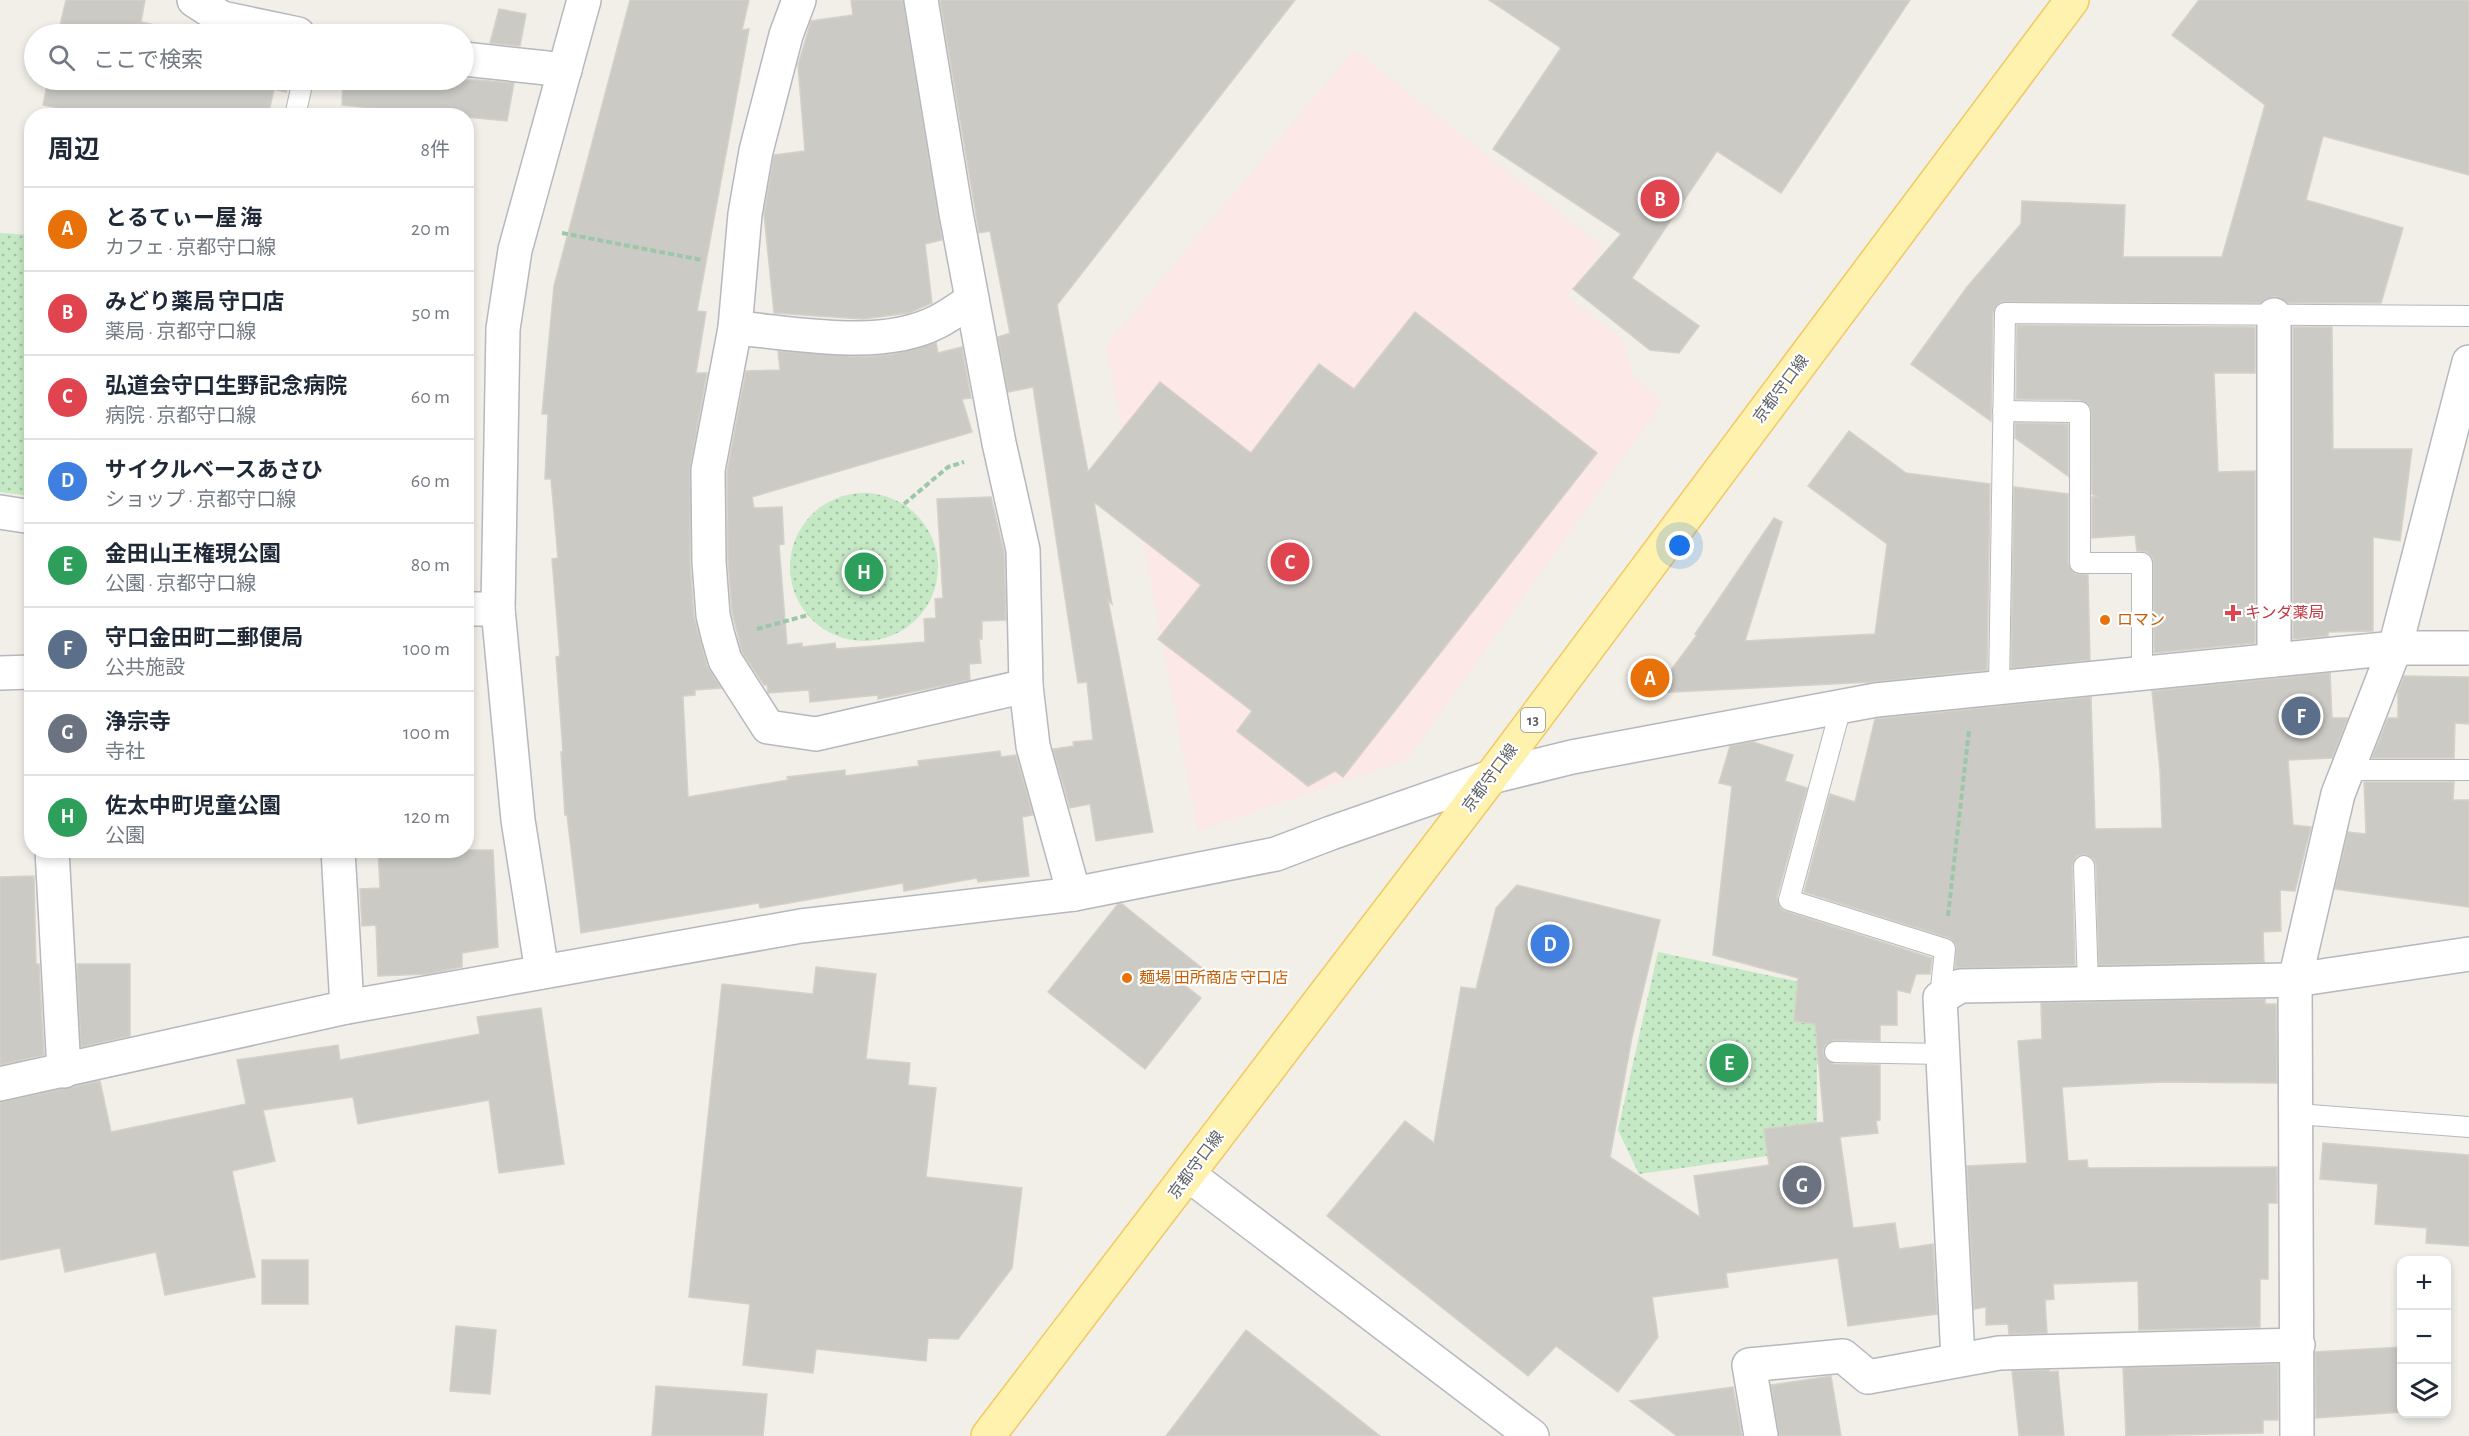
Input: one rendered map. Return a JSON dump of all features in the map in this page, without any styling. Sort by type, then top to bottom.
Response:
[{"type":"main road","name":"京都守口線","points":[[988,1436],[1491,777],[2072,0]]},
{"type":"street","points":[[542,972],[482,609],[503,329],[515,250],[584,0]]},
{"type":"street","points":[[799,0],[786,35],[756,151],[745,214],[735,328],[708,470],[709,562],[713,615],[725,660],[768,727],[816,734],[1026,686]]},
{"type":"street","points":[[921,0],[972,300],[1023,550],[1026,686],[1033,746],[1074,894]]},
{"type":"street","points":[[203,3],[222,18],[250,24]]},
{"type":"street","points":[[474,60],[564,70]]},
{"type":"street","points":[[735,328],[851,338],[894,335],[936,323],[972,300]]},
{"type":"street","points":[[2274,315],[2274,660]]},
{"type":"street","points":[[2297,1436],[2295,980],[2338,794],[2395,648],[2469,362]]},
{"type":"street","points":[[0,512],[24,515]]},
{"type":"street","points":[[0,1084],[347,1007],[801,926],[1074,894],[1276,854],[1331,832],[1491,777],[1572,757],[1876,700],[2395,648],[2469,648]]},
{"type":"street","points":[[0,673],[24,672]]},
{"type":"street","points":[[52,858],[64,1071]]},
{"type":"street","points":[[338,858],[347,1007]]},
{"type":"street","points":[[1958,1360],[1940,999],[1960,986],[2295,980],[2469,954]]},
{"type":"street","points":[[1189,1175],[1532,1436]]},
{"type":"street","points":[[1761,1436],[1749,1365],[1843,1356],[1869,1377],[1999,1353],[2298,1345]]},
{"type":"lane","points":[[297,108],[301,90]]},
{"type":"lane","points":[[1987,689],[2003,411],[2005,313],[2469,316]]},
{"type":"lane","points":[[2003,411],[2080,412],[2080,563],[2142,563],[2142,673]]},
{"type":"lane","points":[[1841,707],[1789,900],[1945,949],[1940,999]]},
{"type":"lane","points":[[2348,770],[2469,770]]},
{"type":"lane","points":[[2084,866],[2088,984]]},
{"type":"lane","points":[[1835,1052],[1943,1054]]},
{"type":"lane","points":[[2297,1114],[2469,1127]]},
{"type":"path","points":[[522,226],[741,267]]},
{"type":"path","points":[[904,504],[948,467],[1001,448]]},
{"type":"path","points":[[718,636],[766,627],[808,615]]},
{"type":"path","points":[[1945,949],[1987,689]]},
{"type":"shaded area","points":[[1354,50],[1604,248],[1567,296],[1623,340],[1633,376],[1663,402],[1407,760],[1198,831],[1106,346]]},
{"type":"green space","points":[[0,233],[24,235],[24,495],[0,492]]},
{"type":"green space","points":[[864,493],[878,494],[892,499],[905,505],[916,515],[926,526],[932,539],[937,553],[937,581],[932,595],[926,608],[916,619],[905,629],[892,635],[878,640],[864,641],[850,640],[836,635],[823,629],[812,619],[802,608],[796,595],[791,581],[790,567],[791,553],[796,539],[802,526],[812,515],[823,505],[836,499],[850,494]]},
{"type":"green space","points":[[1658,952],[1815,985],[1816,1043],[1835,1047],[1835,1062],[1817,1064],[1817,1149],[1639,1174],[1618,1130]]},
{"type":"building","points":[[66,0],[145,0],[141,22],[150,24],[60,24]]},
{"type":"building","points":[[630,0],[749,0],[742,30],[749,29],[697,311],[706,312],[696,373],[707,373],[690,467],[690,563],[694,617],[707,666],[721,688],[695,690],[695,695],[683,696],[688,797],[788,780],[787,777],[845,770],[845,776],[919,766],[918,761],[1000,751],[1001,757],[1016,755],[1033,815],[1022,817],[1029,876],[978,882],[977,878],[904,891],[903,883],[760,908],[759,903],[581,933],[567,815],[565,815],[556,657],[560,656],[552,559],[558,558],[551,479],[545,479],[548,414],[542,414],[554,286]]},
{"type":"building","points":[[851,0],[903,0],[942,240],[925,244],[932,303],[909,313],[863,319],[774,313],[764,214],[774,155],[805,151],[798,65],[811,21],[853,15]]},
{"type":"building","points":[[940,0],[1295,0],[1057,305],[1088,472],[1160,382],[1251,453],[1319,364],[1354,389],[1415,312],[1597,453],[1343,777],[1335,771],[1308,786],[1237,731],[1252,711],[1158,639],[1201,585],[1094,502],[1112,604],[1108,600],[1153,832],[1096,841],[1090,804],[1070,808],[1053,749],[1074,746],[1073,742],[1093,740],[1087,682],[1078,683],[1033,387],[1008,392],[998,337],[1010,333],[990,231],[979,233]]},
{"type":"building","points":[[1489,0],[1910,0],[1781,193],[1717,151],[1632,278],[1699,326],[1679,353],[1650,350],[1573,289],[1621,234],[1493,149],[1561,48]]},
{"type":"building","points":[[2199,0],[2469,0],[2469,175],[2323,136],[2306,200],[2403,228],[2381,303],[2288,303],[2275,296],[2261,303],[2000,302],[1993,313],[1991,421],[1911,364],[1967,287],[2021,224],[2022,201],[2125,205],[2123,257],[2222,257],[2265,105],[2172,35]]},
{"type":"building","points":[[499,9],[526,14],[520,46],[490,43]]},
{"type":"building","points":[[474,80],[514,83],[507,121],[474,118],[474,108],[373,108],[342,105],[343,90],[474,90]]},
{"type":"building","points":[[46,90],[274,90],[270,108],[58,108],[43,105]]},
{"type":"building","points":[[2017,325],[2255,327],[2255,373],[2214,373],[2218,472],[2255,471],[2255,643],[2154,653],[2153,558],[2147,552],[2137,551],[2135,535],[2092,538],[2092,497],[2097,497],[2092,494],[2091,407],[2080,400],[2016,399]]},
{"type":"building","points":[[2293,327],[2332,327],[2333,449],[2412,449],[2400,541],[2373,537],[2373,631],[2328,632],[2328,636],[2293,639]]},
{"type":"building","points":[[936,342],[938,353],[962,347],[971,398],[962,399],[972,432],[752,497],[754,508],[782,507],[784,544],[779,545],[787,645],[802,643],[802,647],[835,643],[836,649],[925,642],[924,619],[936,618],[935,599],[943,598],[937,499],[991,497],[1004,552],[1006,620],[982,621],[982,639],[979,639],[981,663],[969,664],[970,680],[878,699],[878,695],[810,702],[809,690],[768,693],[767,685],[764,685],[742,652],[732,612],[728,561],[727,472],[746,371],[780,370],[778,351],[866,357],[894,354]]},
{"type":"building","points":[[2015,423],[2068,424],[2068,476],[2015,438]]},
{"type":"building","points":[[1849,431],[1906,473],[1990,484],[1987,670],[1872,682],[1654,693],[1697,635],[1695,634],[1774,518],[1782,522],[1745,641],[1875,634],[1887,544],[1808,486]]},
{"type":"building","points":[[2014,487],[2068,494],[2068,564],[2075,574],[2088,575],[2090,660],[2011,668]]},
{"type":"building","points":[[2330,673],[2332,718],[2348,718],[2332,758],[2288,760],[2293,825],[2311,827],[2295,891],[2280,890],[2281,931],[2263,932],[2264,962],[2099,965],[2096,866],[2094,859],[2084,854],[2077,856],[2072,866],[2075,965],[1955,968],[1956,945],[1949,938],[1804,892],[1830,794],[1855,802],[1875,719],[2091,697],[2095,829],[2162,828],[2160,770],[2152,691]]},
{"type":"building","points":[[2404,676],[2469,677],[2469,724],[2455,723],[2454,758],[2372,758],[2388,718],[2398,718],[2398,692]]},
{"type":"building","points":[[1753,742],[1793,755],[1785,781],[1807,788],[1777,897],[1780,908],[1932,958],[1930,974],[1916,974],[1910,993],[1897,990],[1897,1025],[1880,1025],[1880,1041],[1835,1040],[1825,1045],[1823,1052],[1825,1058],[1834,1064],[1880,1065],[1880,1120],[1876,1121],[1878,1133],[1840,1137],[1853,1228],[1895,1223],[1899,1249],[1933,1244],[1937,1314],[1848,1326],[1838,1258],[1726,1273],[1728,1287],[1652,1297],[1658,1337],[1618,1392],[1556,1346],[1528,1376],[1327,1216],[1405,1121],[1434,1143],[1461,987],[1476,989],[1496,908],[1517,885],[1660,920],[1632,1037],[1610,1157],[1700,1217],[1694,1176],[1769,1165],[1764,1129],[1824,1122],[1815,1024],[1794,1021],[1798,978],[1713,955],[1732,786],[1719,783],[1730,746]]},
{"type":"building","points":[[2364,782],[2454,782],[2453,800],[2469,800],[2469,907],[2335,889],[2348,832],[2366,834]]},
{"type":"building","points":[[474,850],[493,850],[498,947],[462,953],[462,967],[427,974],[378,976],[376,925],[362,926],[360,889],[380,888],[378,858],[474,858]]},
{"type":"building","points":[[34,876],[36,964],[39,964],[44,1055],[0,1065],[0,877]]},
{"type":"building","name":"麺場 田所商店 守口店","points":[[1118,904],[1122,904],[1202,968],[1187,987],[1201,998],[1145,1069],[1048,992]]},
{"type":"building","points":[[77,964],[130,964],[130,1036],[81,1047]]},
{"type":"building","points":[[816,967],[876,974],[866,1059],[910,1063],[908,1085],[936,1088],[926,1177],[1022,1188],[1012,1268],[958,1339],[928,1338],[926,1361],[816,1349],[813,1373],[743,1365],[750,1304],[689,1297],[722,984],[813,994]]},
{"type":"building","points":[[2265,999],[2265,1004],[2276,1004],[2277,1083],[2162,1082],[2062,1087],[2068,1161],[2087,1160],[2088,1168],[2277,1167],[2277,1203],[2268,1203],[2268,1279],[2260,1279],[2260,1327],[2139,1330],[2138,1281],[2053,1284],[2054,1299],[2045,1300],[2047,1333],[2009,1334],[2008,1324],[1986,1325],[1986,1307],[1974,1309],[1967,1166],[2027,1163],[2018,1041],[2042,1039],[2041,1003]]},
{"type":"building","points":[[541,1008],[564,1164],[499,1173],[489,1100],[358,1124],[353,1097],[263,1110],[275,1161],[232,1171],[255,1277],[165,1295],[156,1252],[65,1272],[60,1248],[0,1260],[0,1102],[100,1081],[111,1132],[246,1104],[237,1060],[338,1045],[340,1060],[480,1034],[477,1017]]},
{"type":"building","points":[[2323,1143],[2469,1155],[2469,1246],[2426,1243],[2427,1228],[2375,1224],[2378,1184],[2320,1179]]},
{"type":"building","points":[[262,1260],[308,1260],[308,1304],[262,1304]]},
{"type":"building","points":[[456,1326],[496,1330],[490,1394],[450,1391]]},
{"type":"building","points":[[1246,1330],[1380,1436],[1166,1436]]},
{"type":"building","points":[[2397,1347],[2397,1412],[2316,1418],[2315,1352]]},
{"type":"building","points":[[2278,1364],[2278,1420],[2263,1420],[2263,1433],[2126,1436],[2123,1368]]},
{"type":"building","points":[[2049,1370],[2049,1372],[2058,1371],[2064,1436],[2019,1436],[2012,1371]]},
{"type":"building","points":[[1831,1376],[1841,1436],[1779,1436],[1771,1385]]},
{"type":"building","points":[[656,1386],[767,1394],[763,1436],[652,1436]]},
{"type":"building","points":[[1733,1387],[1742,1436],[1677,1436],[1630,1401]]},
{"type":"place","name":"みどり薬局 守口店","points":[[1660,199]]},
{"type":"place","name":"弘道会守口生野記念病院","points":[[1290,562]]},
{"type":"place","name":"佐太中町児童公園","points":[[864,572]]},
{"type":"place","name":"キンダ薬局","points":[[2233,613]]},
{"type":"place","name":"ロマン","points":[[2105,620]]},
{"type":"place","name":"とるてぃー屋 海","points":[[1650,678]]},
{"type":"place","name":"守口金田町二郵便局","points":[[2301,716]]},
{"type":"place","name":"サイクルベースあさひ","points":[[1550,944]]},
{"type":"place","name":"麺場 田所商店 守口店","points":[[1127,978]]},
{"type":"place","name":"金田山王権現公園","points":[[1729,1063]]},
{"type":"place","name":"浄宗寺","points":[[1802,1185]]}]
